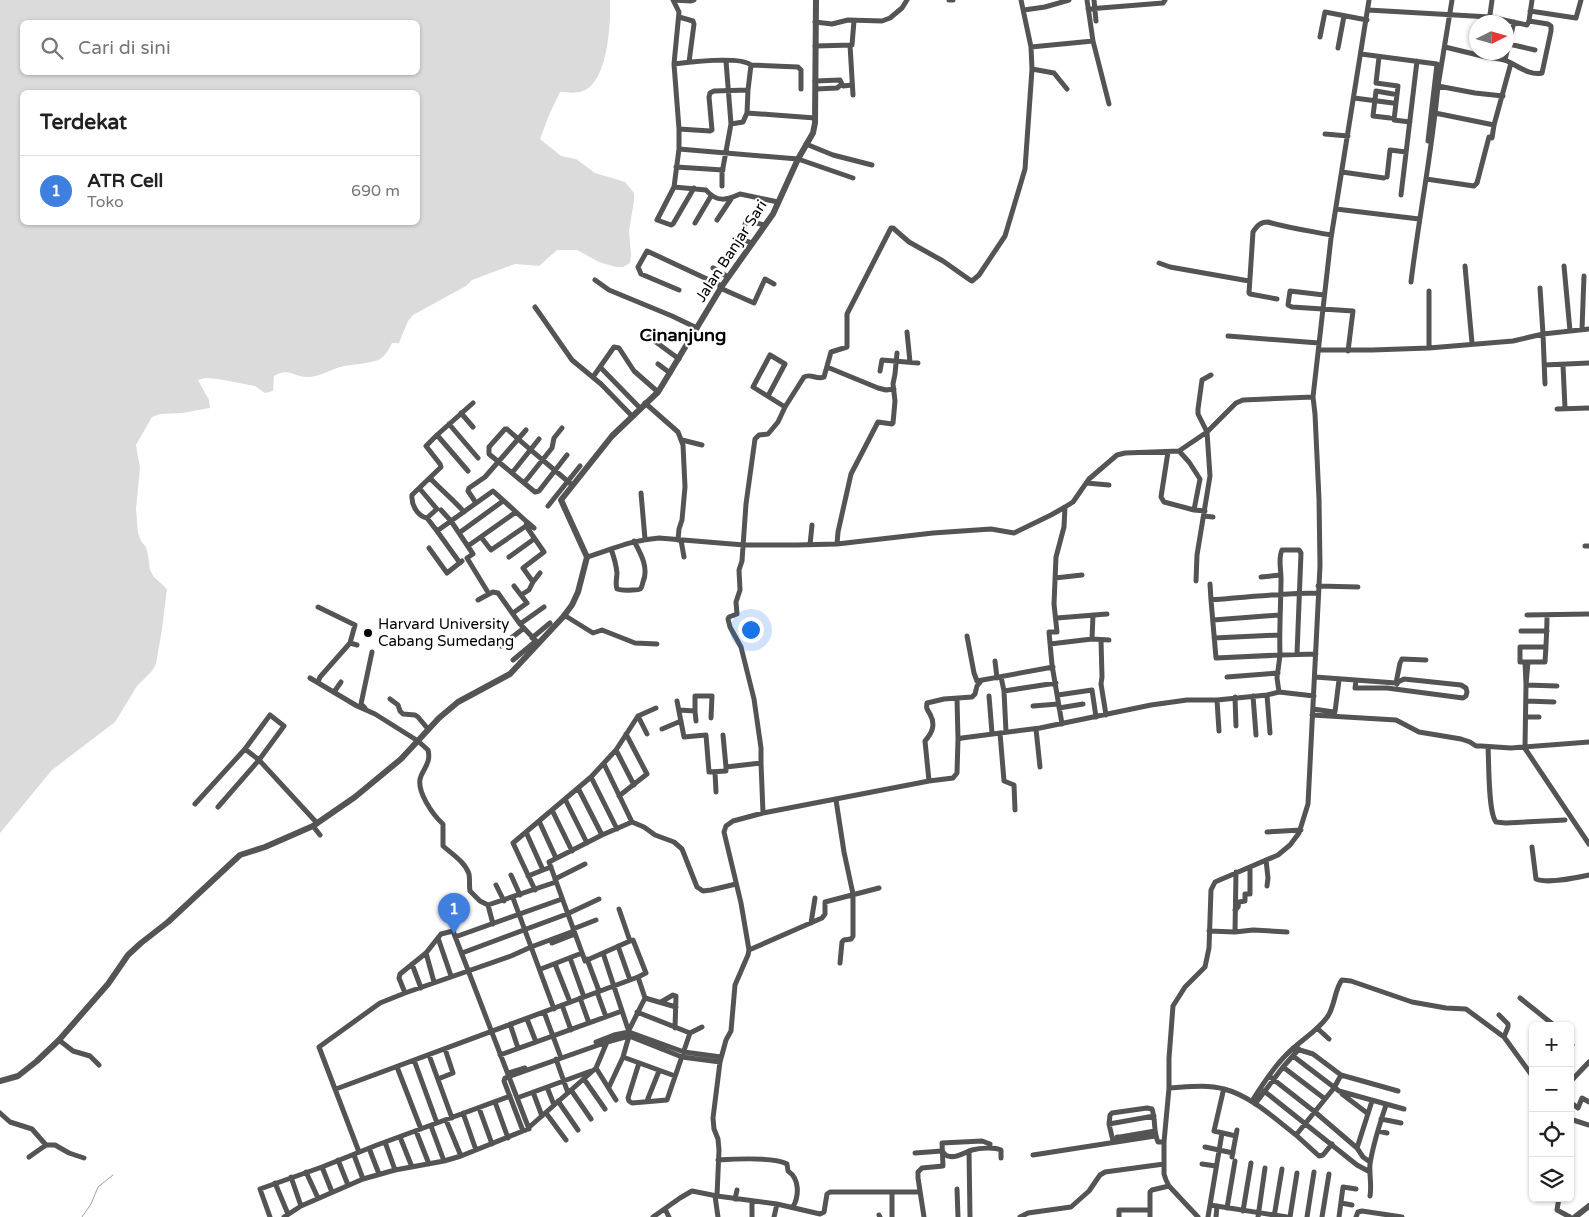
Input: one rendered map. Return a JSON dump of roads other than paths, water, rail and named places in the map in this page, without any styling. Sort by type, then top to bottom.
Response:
[{"type":"street","points":[[694,0],[673,0],[680,17],[674,64],[679,129],[678,148],[674,187],[657,220],[673,224],[694,188]]},
{"type":"street","name":"Jalan Banjar Sari","points":[[587,558],[561,504],[562,497],[570,483],[612,436],[658,392],[721,287],[773,214],[798,158],[813,133],[816,118],[816,0]]},
{"type":"street","points":[[815,22],[832,24],[844,21],[876,22],[887,20],[902,8],[907,0]]},
{"type":"street","points":[[763,813],[760,763],[761,742],[754,699],[741,647],[728,620],[729,617],[737,614],[736,602],[740,590],[739,570],[744,545],[746,504],[755,439],[759,435],[768,434],[778,422],[784,407],[804,377],[824,377],[830,352],[847,346],[846,314],[890,228],[894,228],[909,242],[943,261],[970,280],[974,280],[979,276],[1005,236],[1025,169],[1032,69],[1031,47],[1021,0]]},
{"type":"street","points":[[1024,10],[1044,7],[1057,1],[1070,0]]},
{"type":"street","points":[[1087,0],[1093,41],[1108,104]]},
{"type":"street","points":[[1094,0],[1096,21]]},
{"type":"street","points":[[1088,9],[1163,3],[1165,0]]},
{"type":"street","points":[[1198,1217],[1169,1186],[1164,1174],[1164,1142],[1173,1006],[1185,987],[1205,967],[1209,948],[1211,890],[1215,882],[1278,855],[1290,845],[1301,830],[1308,804],[1320,541],[1313,397],[1331,235],[1369,0]]},
{"type":"street","points":[[1411,282],[1452,0]]},
{"type":"street","points":[[1490,15],[1492,0]]},
{"type":"street","points":[[1514,22],[1527,25],[1530,21],[1532,0]]},
{"type":"street","points":[[1530,11],[1576,18],[1581,0]]},
{"type":"street","points":[[1368,10],[1450,14],[1469,17]]},
{"type":"street","points":[[1320,37],[1324,12],[1367,20]]},
{"type":"street","points":[[1338,48],[1344,16]]},
{"type":"street","points":[[680,17],[693,21],[694,24],[689,62]]},
{"type":"street","points":[[853,95],[850,45],[852,45],[854,21]]},
{"type":"street","points":[[1505,60],[1526,71],[1542,73],[1551,26],[1530,21]]},
{"type":"street","points":[[1031,47],[1093,41]]},
{"type":"street","points":[[815,46],[850,45]]},
{"type":"street","points":[[1514,45],[1536,50]]},
{"type":"street","points":[[1445,48],[1469,52]]},
{"type":"street","points":[[1361,54],[1438,64],[1425,169]]},
{"type":"street","points":[[1379,56],[1376,83],[1398,86],[1394,120],[1410,122]]},
{"type":"street","points":[[674,64],[726,61],[744,62],[751,65],[793,66],[801,70],[801,89]]},
{"type":"street","points":[[722,186],[731,124],[726,61]]},
{"type":"street","points":[[1401,195],[1417,61]]},
{"type":"street","points":[[1426,179],[1474,186],[1478,184],[1511,63]]},
{"type":"street","points":[[731,124],[743,122],[747,113],[751,65]]},
{"type":"street","points":[[1032,69],[1052,72],[1066,89]]},
{"type":"street","points":[[815,81],[840,80],[843,86],[852,85]]},
{"type":"street","points":[[816,89],[837,88],[842,84]]},
{"type":"street","points":[[1438,86],[1475,94],[1503,96]]},
{"type":"street","points":[[679,129],[712,130],[709,95],[714,92],[748,90]]},
{"type":"street","points":[[1390,118],[1372,116],[1376,91],[1393,94]]},
{"type":"street","points":[[1354,98],[1392,103]]},
{"type":"street","points":[[747,113],[816,118]]},
{"type":"street","points":[[1435,113],[1494,125]]},
{"type":"street","points":[[1325,134],[1348,136]]},
{"type":"street","points":[[806,144],[872,165]]},
{"type":"street","points":[[678,148],[798,158],[853,178]]},
{"type":"street","points":[[1342,172],[1385,178],[1390,150],[1406,152]]},
{"type":"street","points":[[676,167],[723,170]]},
{"type":"street","points":[[674,187],[706,190],[711,196],[716,198],[731,199]]},
{"type":"street","points":[[717,220],[731,199],[740,194],[778,202]]},
{"type":"street","points":[[695,223],[711,196]]},
{"type":"street","points":[[1336,209],[1419,219]]},
{"type":"street","points":[[752,243],[741,239],[746,221],[765,225]]},
{"type":"street","points":[[1277,299],[1250,294],[1253,232],[1257,226],[1263,222],[1331,235]]},
{"type":"street","points":[[679,290],[641,274],[638,267],[647,252],[754,303],[765,280],[774,284]]},
{"type":"street","points":[[1159,263],[1170,267],[1250,281]]},
{"type":"street","points":[[1465,266],[1472,343]]},
{"type":"street","points":[[1564,266],[1570,330]]},
{"type":"street","points":[[713,268],[728,277]]},
{"type":"street","points":[[1582,329],[1584,276]]},
{"type":"street","points":[[595,280],[609,290],[697,328]]},
{"type":"street","points":[[1540,288],[1544,334],[1545,384]]},
{"type":"street","points":[[1324,295],[1290,291],[1288,303],[1292,307],[1353,311],[1348,351]]},
{"type":"street","points":[[1429,291],[1429,348]]},
{"type":"street","points":[[535,307],[572,360],[593,377],[632,416]]},
{"type":"street","points":[[1319,350],[1348,351],[1429,348],[1513,341],[1544,334],[1589,329]]},
{"type":"street","points":[[907,332],[910,362]]},
{"type":"street","points":[[1228,336],[1320,343]]},
{"type":"street","points":[[649,337],[679,358]]},
{"type":"street","points":[[593,377],[616,346],[634,371],[658,392]]},
{"type":"street","points":[[837,544],[838,532],[852,474],[878,422],[893,423],[897,353]]},
{"type":"street","points":[[768,396],[786,364],[771,355],[753,387],[784,407]]},
{"type":"street","points":[[880,371],[879,360],[918,363]]},
{"type":"street","points":[[1544,365],[1589,363]]},
{"type":"street","points":[[658,364],[670,373]]},
{"type":"street","points":[[1563,365],[1565,408]]},
{"type":"street","points":[[826,367],[878,388],[886,390],[894,388]]},
{"type":"street","points":[[602,369],[643,406],[678,432],[682,440],[685,487],[679,540],[684,557]]},
{"type":"street","points":[[1196,581],[1197,555],[1210,476],[1207,432],[1198,414],[1198,405],[1202,380],[1211,376]]},
{"type":"street","points":[[513,660],[564,615],[576,599],[587,558],[634,541],[645,539],[744,545],[810,545],[991,529],[1014,533],[1052,515],[1073,502],[1086,482],[1117,455],[1124,453],[1179,452],[1207,432],[1236,404],[1243,400],[1313,397]]},
{"type":"street","points":[[460,563],[427,518],[418,512],[412,500],[412,495],[441,467],[426,446],[473,403]]},
{"type":"street","points":[[1557,409],[1589,408]]},
{"type":"street","points":[[461,413],[473,427]]},
{"type":"street","points":[[449,424],[478,458]]},
{"type":"street","points":[[524,483],[552,448],[554,438],[562,428]]},
{"type":"street","points":[[568,455],[555,470],[537,492],[534,492],[489,454],[488,450],[504,429],[507,429],[542,460],[555,470],[570,483]]},
{"type":"street","points":[[474,500],[468,491],[469,488],[480,481],[499,462],[526,430]]},
{"type":"street","points":[[437,435],[468,471]]},
{"type":"street","points":[[512,473],[539,439]]},
{"type":"street","points":[[682,440],[702,445]]},
{"type":"street","points":[[1168,452],[1161,497],[1164,502],[1213,517]]},
{"type":"street","points":[[1179,452],[1189,462],[1200,479],[1194,510]]},
{"type":"street","points":[[548,506],[570,483],[580,466]]},
{"type":"street","points":[[430,478],[464,512]]},
{"type":"street","points":[[1086,482],[1109,485]]},
{"type":"street","points":[[420,489],[438,509],[427,518]]},
{"type":"street","points":[[437,531],[495,489],[503,501],[526,524],[544,552],[523,568],[533,582]]},
{"type":"street","points":[[641,493],[645,539]]},
{"type":"street","points":[[459,534],[503,501]]},
{"type":"street","points":[[1062,724],[1049,632],[1057,632],[1054,604],[1056,557],[1064,527],[1065,507]]},
{"type":"street","points":[[429,548],[447,572],[473,554],[451,521],[441,510]]},
{"type":"street","points":[[468,546],[516,512]]},
{"type":"street","points":[[526,524],[534,528]]},
{"type":"street","points":[[481,537],[490,550],[526,524]]},
{"type":"street","points":[[810,545],[812,525]]},
{"type":"street","points":[[509,557],[534,539]]},
{"type":"street","points":[[611,549],[616,562],[616,587],[622,590],[640,590],[643,588],[646,577],[643,560],[634,541]]},
{"type":"street","points":[[1278,692],[1282,550],[1299,550],[1301,553],[1297,654]]},
{"type":"street","points":[[467,558],[489,594]]},
{"type":"street","points":[[522,595],[529,590],[540,573]]},
{"type":"street","points":[[1055,578],[1082,575]]},
{"type":"street","points":[[1261,576],[1281,575]]},
{"type":"street","points":[[1210,584],[1216,658],[1316,654]]},
{"type":"street","points":[[513,613],[527,603],[514,586]]},
{"type":"street","points":[[1318,586],[1358,587]]},
{"type":"street","points":[[478,600],[493,592],[498,593],[535,641]]},
{"type":"street","points":[[1211,600],[1318,593]]},
{"type":"street","points":[[318,607],[355,626],[350,643],[323,673],[318,682]]},
{"type":"street","points":[[501,646],[544,607]]},
{"type":"street","points":[[1056,618],[1107,614]]},
{"type":"street","points":[[1527,615],[1589,614]]},
{"type":"street","points":[[564,615],[593,634],[602,630],[634,644],[657,644]]},
{"type":"street","points":[[1092,640],[1093,615]]},
{"type":"street","points":[[1212,620],[1279,615]]},
{"type":"street","points":[[1546,647],[1520,647],[1520,662],[1545,662],[1546,647],[1547,631],[1547,615]]},
{"type":"street","points":[[0,1081],[18,1076],[26,1071],[59,1040],[108,984],[128,955],[168,922],[240,855],[265,847],[315,824],[354,797],[401,760],[428,729],[458,702],[510,674],[550,623]]},
{"type":"street","points":[[1521,631],[1547,631]]},
{"type":"street","points":[[1214,638],[1279,635]]},
{"type":"street","points":[[967,636],[976,680],[981,681],[1053,668]]},
{"type":"street","points":[[1101,640],[1101,684],[1106,715]]},
{"type":"street","points":[[1050,644],[1109,640]]},
{"type":"street","points":[[350,643],[357,645]]},
{"type":"street","points":[[364,709],[365,706],[361,704],[372,652]]},
{"type":"street","points":[[1396,683],[1402,659],[1426,660]]},
{"type":"street","points":[[995,661],[1004,691],[1004,781],[1014,785],[1015,810]]},
{"type":"street","points":[[1527,662],[1525,747],[1589,844]]},
{"type":"street","points":[[1227,677],[1278,673]]},
{"type":"street","points":[[1315,677],[1396,683],[1404,679],[1461,685],[1466,688],[1467,692],[1466,696],[1462,698],[1386,688],[1356,688],[1356,681]]},
{"type":"street","points":[[310,678],[376,714],[418,741],[428,750],[430,756],[420,776],[420,789],[432,813],[443,824],[443,846],[468,871],[473,894],[488,906],[493,924]]},
{"type":"street","points":[[1313,708],[1335,712],[1339,680]]},
{"type":"street","points":[[929,782],[925,741],[932,733],[933,724],[926,704],[944,699],[970,698],[975,694],[977,686],[981,681]]},
{"type":"street","points":[[334,692],[341,682]]},
{"type":"street","points":[[1004,691],[1056,683]]},
{"type":"street","points":[[1396,683],[1402,690]]},
{"type":"street","points":[[1526,685],[1557,686]]},
{"type":"street","points":[[1058,695],[1092,690],[1096,716]]},
{"type":"street","points":[[958,739],[1062,724],[1187,700],[1217,700],[1267,695],[1278,692],[1314,696]]},
{"type":"street","points":[[1267,695],[1270,733]]},
{"type":"street","points":[[696,721],[695,696],[712,696],[711,718]]},
{"type":"street","points":[[988,696],[992,733]]},
{"type":"street","points":[[1253,696],[1256,735]]},
{"type":"street","points":[[1235,697],[1236,726]]},
{"type":"street","points":[[390,699],[398,705],[403,714],[415,715],[428,729]]},
{"type":"street","points":[[718,1217],[716,1196],[718,1140],[713,1118],[720,1059],[731,1031],[735,985],[749,950],[741,903],[724,832],[725,828],[733,821],[763,813],[953,778],[956,776],[958,739],[957,699]]},
{"type":"street","points":[[1217,700],[1219,731]]},
{"type":"street","points":[[677,701],[684,737],[706,736],[709,772],[726,771],[723,734]]},
{"type":"street","points":[[1526,702],[1554,702]]},
{"type":"street","points":[[1033,706],[1083,704]]},
{"type":"street","points":[[535,890],[513,843],[604,764],[616,750],[638,716],[656,708]]},
{"type":"street","points":[[679,710],[695,711]]},
{"type":"street","points":[[194,804],[246,749],[270,715],[284,726],[259,760],[218,807]]},
{"type":"street","points":[[1312,715],[1396,720],[1419,732],[1461,739],[1476,746],[1525,747],[1589,742]]},
{"type":"street","points":[[638,716],[647,734]]},
{"type":"street","points":[[1526,717],[1539,717]]},
{"type":"street","points":[[662,729],[681,721]]},
{"type":"street","points":[[1036,728],[1040,767]]},
{"type":"street","points":[[619,796],[647,774],[626,734]]},
{"type":"street","points":[[1488,746],[1491,804],[1493,819],[1496,822],[1565,820]]},
{"type":"street","points":[[246,749],[259,760],[315,824],[320,836]]},
{"type":"street","points":[[616,750],[634,785]]},
{"type":"street","points":[[726,766],[760,763]]},
{"type":"street","points":[[604,764],[632,822]]},
{"type":"street","points":[[715,772],[716,792]]},
{"type":"street","points":[[591,777],[617,829]]},
{"type":"street","points":[[578,788],[602,835]]},
{"type":"street","points":[[565,799],[587,843]]},
{"type":"street","points":[[836,800],[844,852],[854,894],[853,936],[851,939],[842,942],[840,963]]},
{"type":"street","points":[[552,810],[572,851]]},
{"type":"street","points":[[539,821],[556,858]]},
{"type":"street","points":[[606,1017],[587,960],[585,961],[549,862],[632,822],[644,826],[655,835],[679,845],[697,887],[703,891],[736,884]]},
{"type":"street","points":[[1267,832],[1301,830]]},
{"type":"street","points":[[526,832],[543,870]]},
{"type":"street","points":[[1532,847],[1536,879],[1564,879],[1589,875]]},
{"type":"street","points":[[1266,860],[1267,886]]},
{"type":"street","points":[[488,906],[556,881],[584,864]]},
{"type":"street","points":[[528,876],[551,867]]},
{"type":"street","points":[[1235,910],[1239,902],[1245,902],[1245,894],[1250,894],[1250,868]]},
{"type":"street","points":[[1235,932],[1236,872]]},
{"type":"street","points":[[510,876],[520,895]]},
{"type":"street","points":[[496,885],[504,901]]},
{"type":"street","points":[[749,950],[824,916],[825,902],[879,888]]},
{"type":"street","points":[[513,898],[554,1008]]},
{"type":"street","points":[[455,937],[562,898]]},
{"type":"street","points":[[811,923],[815,898]]},
{"type":"street","points":[[462,952],[567,914],[599,899]]},
{"type":"street","points":[[619,909],[630,941]]},
{"type":"street","points":[[363,1179],[336,1089],[319,1047],[380,1004],[434,982],[574,932],[596,920]]},
{"type":"street","points":[[1209,931],[1235,932],[1253,930],[1287,932]]},
{"type":"street","points":[[405,993],[399,975],[426,953],[441,934],[452,931],[462,952],[490,1031],[509,1075],[526,1130]]},
{"type":"street","points":[[438,938],[451,976]]},
{"type":"street","points":[[336,1089],[646,973],[633,940],[587,960]]},
{"type":"street","points":[[618,946],[630,980]]},
{"type":"street","points":[[426,953],[434,982]]},
{"type":"street","points":[[541,969],[582,953]]},
{"type":"street","points":[[603,953],[629,1033]]},
{"type":"street","points":[[570,958],[589,1023]]},
{"type":"street","points":[[412,964],[421,988]]},
{"type":"street","points":[[555,964],[570,1002]]},
{"type":"street","points":[[609,1088],[623,1057],[637,1012],[645,998],[638,977]]},
{"type":"street","points":[[1254,1102],[1271,1078],[1328,1016],[1335,1002],[1339,983],[1342,980],[1351,981],[1412,1002],[1466,1010],[1504,1037],[1529,1071]]},
{"type":"street","points":[[661,1002],[675,995],[675,1028]]},
{"type":"street","points":[[645,998],[676,1008]]},
{"type":"street","points":[[1520,998],[1550,1022]]},
{"type":"street","points":[[562,1005],[571,1030]]},
{"type":"street","points":[[500,1055],[622,1010]]},
{"type":"street","points":[[544,1012],[553,1036],[563,1080],[569,1092],[591,1119]]},
{"type":"street","points":[[637,1012],[690,1033],[702,1027]]},
{"type":"street","points":[[1499,1015],[1508,1022],[1504,1037]]},
{"type":"street","points":[[527,1018],[536,1042]]},
{"type":"street","points":[[510,1024],[518,1048]]},
{"type":"street","points":[[1317,1028],[1329,1039]]},
{"type":"street","points":[[526,1130],[504,1080],[509,1075],[614,1035],[629,1033],[683,1055],[720,1059]]},
{"type":"street","points":[[558,1057],[629,1033]]},
{"type":"street","points":[[640,1064],[628,1098],[629,1101],[632,1103],[667,1100],[690,1033]]},
{"type":"street","points":[[59,1040],[72,1051],[90,1056],[99,1065]]},
{"type":"street","points":[[275,1183],[286,1216],[301,1206],[363,1179],[412,1166],[444,1161],[508,1138],[526,1130],[584,1079],[594,1069],[607,1042]]},
{"type":"street","points":[[438,1079],[453,1073],[445,1048]]},
{"type":"street","points":[[1254,1102],[1264,1091],[1271,1078],[1293,1056],[1296,1049]]},
{"type":"street","points":[[1296,1049],[1313,1054],[1341,1075],[1398,1091]]},
{"type":"street","points":[[429,1054],[461,1156]]},
{"type":"street","points":[[1293,1056],[1367,1113]]},
{"type":"street","points":[[623,1057],[675,1076]]},
{"type":"street","points":[[414,1060],[437,1122]]},
{"type":"street","points":[[1574,1078],[1589,1062]]},
{"type":"street","points":[[397,1067],[429,1164]]},
{"type":"street","points":[[1283,1067],[1325,1099]]},
{"type":"street","points":[[517,1098],[594,1069]]},
{"type":"street","points":[[594,1069],[616,1100]]},
{"type":"street","points":[[648,1101],[659,1071]]},
{"type":"street","points":[[1296,1135],[1325,1099],[1336,1090],[1341,1075]]},
{"type":"street","points":[[1271,1078],[1315,1112],[1357,1148],[1363,1157],[1370,1162]]},
{"type":"street","points":[[584,1079],[605,1110]]},
{"type":"street","points":[[548,1087],[556,1103],[578,1130]]},
{"type":"street","points":[[1169,1088],[1216,1087],[1235,1093],[1254,1102],[1319,1156],[1323,1155],[1332,1144]]},
{"type":"street","points":[[1336,1090],[1404,1109]]},
{"type":"street","points":[[1264,1091],[1357,1165],[1370,1172]]},
{"type":"street","points":[[533,1092],[544,1114],[566,1140]]},
{"type":"street","points":[[1223,1092],[1214,1130],[1236,1136]]},
{"type":"street","points":[[270,1217],[260,1189],[510,1096]]},
{"type":"street","points":[[1574,1105],[1578,1108],[1582,1098],[1589,1102]]},
{"type":"street","points":[[1357,1148],[1372,1101]]},
{"type":"street","points":[[495,1102],[508,1138]]},
{"type":"street","points":[[1370,1196],[1372,1187],[1370,1162],[1386,1105]]},
{"type":"street","points":[[479,1108],[492,1144]]},
{"type":"street","points":[[1114,1141],[1110,1114],[1148,1108],[1152,1109],[1155,1134],[1158,1142],[1164,1142]]},
{"type":"street","points":[[0,1113],[10,1122],[32,1129],[46,1145]]},
{"type":"street","points":[[463,1113],[476,1150]]},
{"type":"street","points":[[1110,1124],[1154,1116]]},
{"type":"street","points":[[1382,1119],[1401,1123]]},
{"type":"street","points":[[1574,1120],[1589,1125]]},
{"type":"street","points":[[431,1126],[444,1161]]},
{"type":"street","points":[[1227,1208],[1237,1130]]},
{"type":"street","points":[[1378,1131],[1387,1133]]},
{"type":"street","points":[[1208,1217],[1222,1133]]},
{"type":"street","points":[[1033,1155],[1155,1134]]},
{"type":"street","points":[[400,1137],[412,1166]]},
{"type":"street","points":[[924,1217],[918,1172],[922,1168],[943,1166],[942,1143],[982,1140],[990,1144]]},
{"type":"street","points":[[385,1142],[395,1170]]},
{"type":"street","points":[[29,1157],[46,1145],[55,1145],[69,1153],[84,1158]]},
{"type":"street","points":[[1204,1146],[1233,1157]]},
{"type":"street","points":[[369,1148],[379,1174]]},
{"type":"street","points":[[915,1153],[942,1151],[947,1156],[951,1156],[975,1149],[1000,1149],[1001,1158]]},
{"type":"street","points":[[969,1151],[970,1217]]},
{"type":"street","points":[[338,1160],[348,1185]]},
{"type":"street","points":[[718,1160],[772,1160],[784,1162],[787,1164],[788,1171],[793,1175],[797,1190],[797,1199],[793,1207]]},
{"type":"street","points":[[1243,1211],[1250,1162]]},
{"type":"street","points":[[1020,1217],[1028,1213],[1071,1207],[1090,1191],[1100,1175],[1105,1172],[1164,1164]]},
{"type":"street","points":[[1202,1164],[1216,1166]]},
{"type":"street","points":[[322,1167],[332,1192]]},
{"type":"street","points":[[1258,1215],[1265,1168]]},
{"type":"street","points":[[1274,1216],[1282,1169]]},
{"type":"street","points":[[306,1172],[318,1198]]},
{"type":"street","points":[[1307,1217],[1314,1172]]},
{"type":"street","points":[[1210,1205],[1258,1215],[1288,1217],[1297,1173]]},
{"type":"street","points":[[1322,1217],[1329,1174]]},
{"type":"street","points":[[291,1177],[301,1206]]},
{"type":"street","points":[[1339,1217],[1343,1184],[1356,1189]]},
{"type":"street","points":[[1150,1217],[1150,1192],[1169,1186]]},
{"type":"street","points":[[957,1189],[958,1217]]},
{"type":"street","points":[[736,1199],[737,1190]]},
{"type":"street","points":[[653,1217],[692,1191],[777,1204],[822,1214],[827,1194],[830,1192],[920,1192]]},
{"type":"street","points":[[892,1193],[892,1217]]},
{"type":"street","points":[[752,1201],[752,1217]]},
{"type":"street","points":[[1558,1202],[1557,1210],[1570,1217]]},
{"type":"street","points":[[1341,1203],[1352,1205]]},
{"type":"street","points":[[774,1217],[777,1204]]},
{"type":"street","points":[[1216,1217],[1218,1206]]},
{"type":"street","points":[[1575,1217],[1589,1206]]},
{"type":"street","points":[[665,1209],[669,1217]]},
{"type":"street","points":[[1119,1217],[1119,1210],[1150,1210]]},
{"type":"street","points":[[1135,1210],[1135,1217]]},
{"type":"street","points":[[1356,1217],[1358,1212],[1362,1211],[1402,1217]]},
{"type":"waterway","points":[[82,1217],[91,1204],[98,1187],[113,1175]]},
{"type":"place","name":"Harvard University Cabang Sumedang","points":[[368,633]]},
{"type":"place","name":"ATR Cell","points":[[454,934]]},
{"type":"district","name":"Cinanjung","points":[[683,335]]}]
